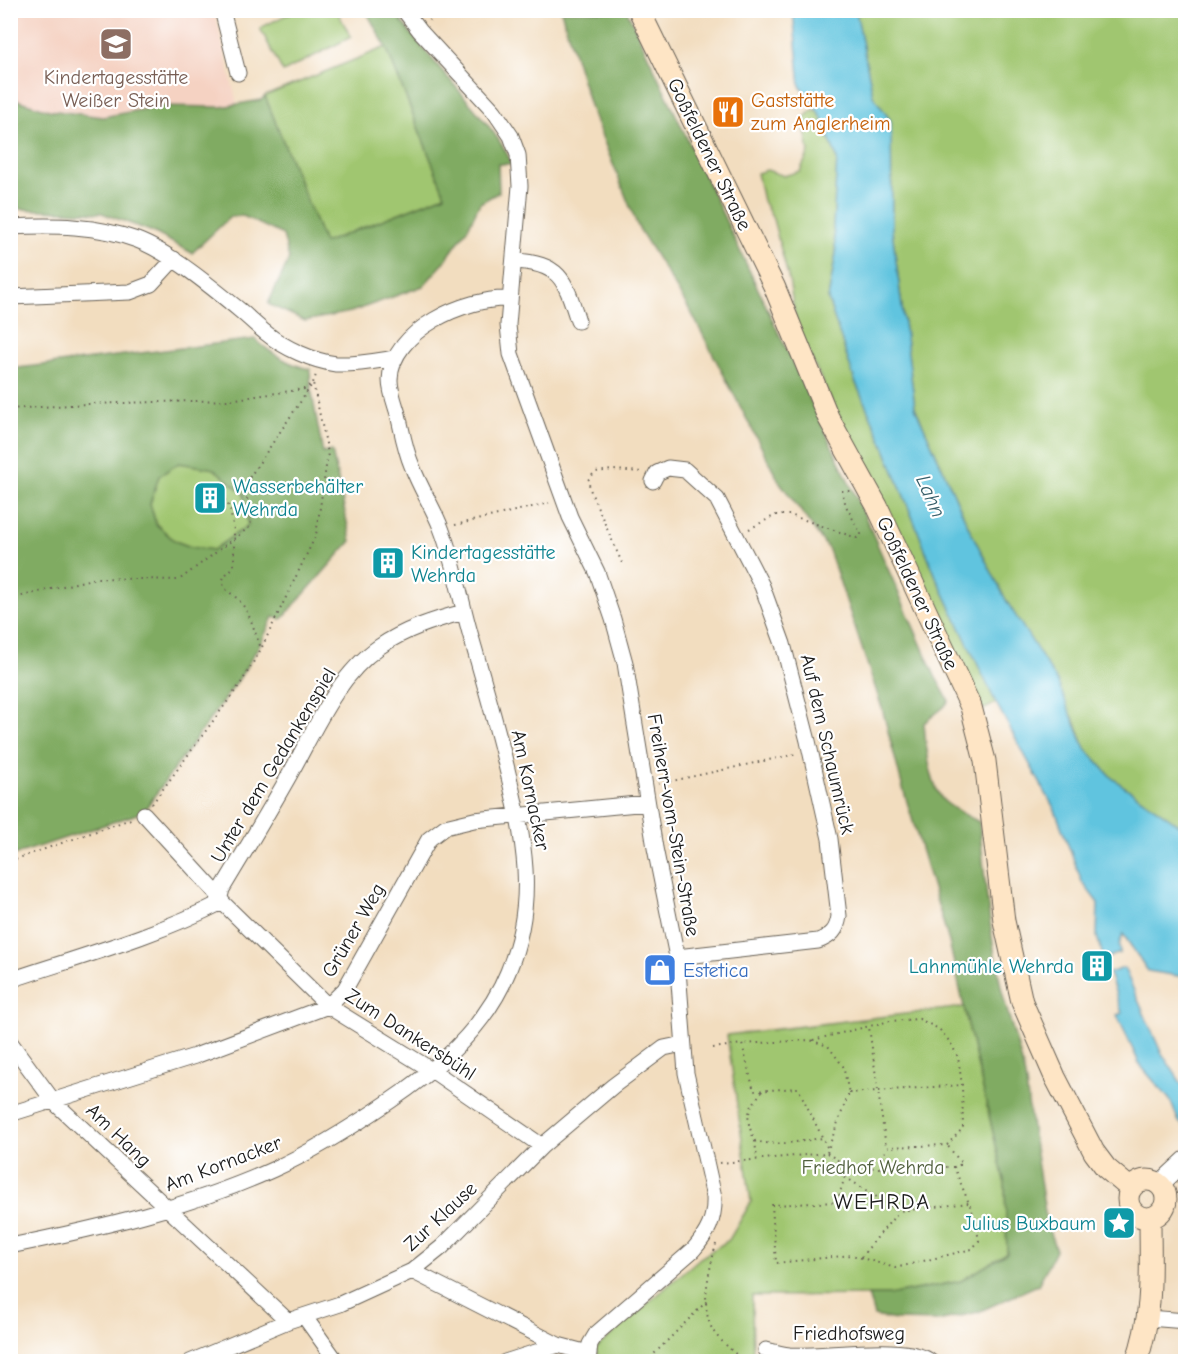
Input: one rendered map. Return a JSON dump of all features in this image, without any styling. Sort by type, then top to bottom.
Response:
[{"type":"main road","name":"Goßfeldener Straße","points":[[639,10],[774,286],[828,417],[877,506],[971,707],[985,761],[1004,921],[1022,1002],[1055,1077],[1094,1152],[1106,1168],[1131,1189]]},
{"type":"main road","points":[[1145,1180],[1159,1185],[1166,1196],[1164,1208],[1156,1217],[1138,1217],[1131,1210],[1128,1200],[1131,1189],[1135,1184],[1145,1180]]},
{"type":"main road","points":[[1136,1362],[1145,1336],[1148,1318],[1151,1284],[1149,1218]]},
{"type":"street","points":[[222,10],[238,73]]},
{"type":"street","name":"Freiherr-vom-Stein-Straße","points":[[404,10],[420,31],[485,100],[503,124],[518,155],[520,186],[508,325],[511,354],[564,500],[597,572],[625,663],[647,803],[677,957],[683,1044],[691,1095],[714,1197],[714,1215],[704,1238],[596,1335],[590,1344],[588,1357]]},
{"type":"street","points":[[10,227],[68,226],[113,232],[137,240],[174,259],[267,334],[287,347],[321,361],[355,364],[395,358],[416,333],[433,321],[472,303],[492,298],[509,298]]},
{"type":"street","points":[[10,297],[130,292],[151,284],[174,259]]},
{"type":"street","points":[[514,261],[549,267],[560,277],[570,294],[578,321]]},
{"type":"street","name":"Am Kornacker","points":[[10,1246],[165,1208],[238,1184],[310,1152],[356,1125],[433,1071],[485,1014],[497,995],[514,956],[525,906],[526,878],[525,851],[519,816],[495,720],[441,528],[411,465],[390,381],[395,358]]},
{"type":"street","name":"Auf dem Schaumrück","points":[[655,477],[668,468],[686,470],[717,499],[762,586],[783,644],[810,751],[830,839],[839,916],[838,927],[831,936],[818,941],[677,957]]},
{"type":"street","name":"Unter dem Gedankenspiel","points":[[221,899],[222,889],[329,706],[358,667],[378,648],[401,634],[430,621],[464,612]]},
{"type":"street","name":"Grüner Weg","points":[[10,1114],[195,1056],[328,1006],[345,989],[429,839],[436,832],[458,823],[647,803]]},
{"type":"street","name":"Zum Dankersbühl","points":[[144,814],[221,899],[328,1006],[433,1071],[542,1146]]},
{"type":"street","points":[[10,980],[133,938],[206,910],[221,899]]},
{"type":"street","name":"Am Hang","points":[[10,1042],[54,1102],[288,1322]]},
{"type":"street","name":"Zur Klause","points":[[190,1362],[288,1322],[340,1304],[412,1271],[442,1247],[542,1146],[613,1086],[664,1048],[683,1044]]},
{"type":"street","points":[[1159,1185],[1185,1160]]},
{"type":"street","points":[[412,1271],[558,1345],[588,1357]]},
{"type":"street","points":[[304,1316],[337,1362]]},
{"type":"street","points":[[1148,1318],[1185,1321]]},
{"type":"street","points":[[506,1362],[558,1345]]},
{"type":"street","name":"Friedhofsweg","points":[[766,1350],[790,1355],[864,1352],[914,1354],[931,1362]]},
{"type":"path","points":[[434,16],[439,10]]},
{"type":"path","points":[[10,599],[96,578],[179,580],[251,526],[245,484],[313,382],[321,361]]},
{"type":"path","points":[[10,409],[86,404],[229,400],[304,389],[313,382]]},
{"type":"path","points":[[10,861],[144,814],[241,683],[261,649],[316,535],[328,453],[313,382]]},
{"type":"path","points":[[622,563],[588,480],[595,472],[613,470],[655,477]]},
{"type":"path","points":[[212,486],[227,502],[234,530],[234,566],[223,578],[222,583],[224,589],[239,600],[248,612],[261,649]]},
{"type":"path","points":[[736,536],[776,515],[790,515],[857,538],[861,534],[846,506],[842,491],[852,491]]},
{"type":"path","points":[[441,528],[564,500]]},
{"type":"path","points":[[645,787],[810,751]]},
{"type":"path","points":[[713,1048],[810,1040],[890,1021],[919,1019],[939,1029],[950,1042],[958,1057],[962,1085],[963,1128],[947,1144],[886,1147]]},
{"type":"path","points":[[869,1027],[886,1147],[880,1168]]},
{"type":"path","points":[[810,1040],[828,1046],[843,1066],[849,1094],[828,1151]]},
{"type":"path","points":[[742,1044],[754,1091],[798,1088],[828,1151],[848,1167],[954,1167],[962,1164],[947,1144]]},
{"type":"path","points":[[849,1094],[962,1085]]},
{"type":"path","points":[[757,1160],[748,1114],[750,1106],[762,1091]]},
{"type":"path","points":[[755,1141],[767,1144],[790,1144],[823,1138]]},
{"type":"path","points":[[708,1163],[757,1160],[828,1151]]},
{"type":"path","points":[[848,1167],[837,1202],[772,1205],[776,1263],[852,1255],[895,1268],[972,1249],[979,1241],[975,1218],[954,1167]]},
{"type":"path","points":[[845,1177],[899,1211],[969,1203]]},
{"type":"path","points":[[860,1257],[899,1211]]},
{"type":"path","points":[[711,1224],[717,1240],[709,1274],[708,1320],[714,1333],[734,1353],[750,1362]]},
{"type":"path","points":[[646,1362],[707,1301]]},
{"type":"shaded area","name":"Kindertagesstätte Weißer Stein","points":[[214,10],[237,104],[221,107],[160,106],[103,117],[49,110],[11,98],[11,11]]},
{"type":"green space","points":[[294,11],[337,11],[351,37],[283,72],[260,28]]},
{"type":"green space","points":[[366,11],[394,11],[492,130],[512,164],[498,164],[499,192],[480,203],[468,228],[443,264],[423,286],[351,312],[305,321],[268,304],[289,259],[283,235],[243,216],[230,217],[192,253],[153,232],[102,213],[19,209],[11,190],[10,98],[49,110],[103,117],[160,106],[221,107],[261,100],[265,96],[324,243],[445,195],[386,47]]},
{"type":"green space","points":[[561,11],[627,11],[864,514],[935,676],[949,701],[924,723],[929,763],[938,793],[943,800],[979,822],[993,945],[1004,1000],[1024,1072],[1047,1225],[1056,1250],[1038,1285],[978,1312],[938,1321],[896,1320],[874,1316],[868,1295],[889,1295],[961,1281],[1007,1253],[1005,1184],[949,942],[902,785],[882,708],[829,550],[779,481],[691,312],[638,227],[591,109]]},
{"type":"green space","points":[[856,11],[1185,11],[1185,829],[1112,778],[1085,748],[1076,723],[1007,602],[969,528],[915,407],[892,230],[891,121],[873,96]]},
{"type":"green space","points":[[386,47],[445,195],[324,243],[265,96]]},
{"type":"green space","points":[[812,110],[817,111],[821,116],[837,158],[833,227],[836,253],[828,299],[855,381],[884,446],[937,579],[996,703],[983,710],[910,567],[797,328],[789,280],[773,219],[763,201],[757,173],[767,170],[784,176],[800,171],[809,152],[803,119]]},
{"type":"green space","points":[[255,339],[281,358],[310,369],[311,389],[323,453],[332,451],[351,541],[282,619],[273,617],[262,641],[239,679],[143,812],[11,856],[10,369]],"holes":[[[179,463],[214,469],[244,494],[248,525],[213,550],[191,547],[175,541],[156,524],[150,504],[159,476]]]},
{"type":"green space","points":[[179,463],[214,468],[244,494],[248,525],[213,550],[191,547],[175,541],[156,524],[150,503],[159,475]]},
{"type":"green space","name":"Friedhof Wehrda","points":[[964,1007],[1005,1184],[1007,1253],[961,1281],[889,1295],[752,1296],[753,1361],[601,1361],[595,1349],[700,1258],[729,1240],[751,1202],[727,1035]]},
{"type":"water","name":"Lahn","points":[[793,11],[856,11],[873,96],[891,121],[892,230],[915,407],[969,528],[1007,602],[1057,681],[1085,748],[1112,778],[1185,829],[1185,977],[1148,971],[1123,934],[1119,945],[1120,953],[1104,959],[1097,937],[1098,903],[1082,882],[1055,810],[996,703],[937,579],[884,446],[855,381],[828,299],[836,253],[833,227],[837,158],[821,116],[800,86]]},
{"type":"water","points":[[1124,968],[1161,1052],[1185,1089],[1185,1127],[1179,1122],[1170,1100],[1140,1065],[1117,1015],[1122,1013],[1109,973]]},
{"type":"place","name":"Kindertagesstätte Weißer Stein","points":[[116,44]]},
{"type":"place","name":"Gaststätte zum Anglerheim","points":[[728,112]]},
{"type":"place","name":"Wasserbehälter Wehrda","points":[[210,498]]},
{"type":"place","name":"Kindertagesstätte Wehrda","points":[[388,563]]},
{"type":"place","name":"Lahnmühle Wehrda","points":[[1097,966]]},
{"type":"place","name":"Estetica","points":[[660,970]]},
{"type":"place","name":"Julius Buxbaum","points":[[1119,1223]]},
{"type":"district","name":"WEHRDA","points":[[882,1201]]}]
